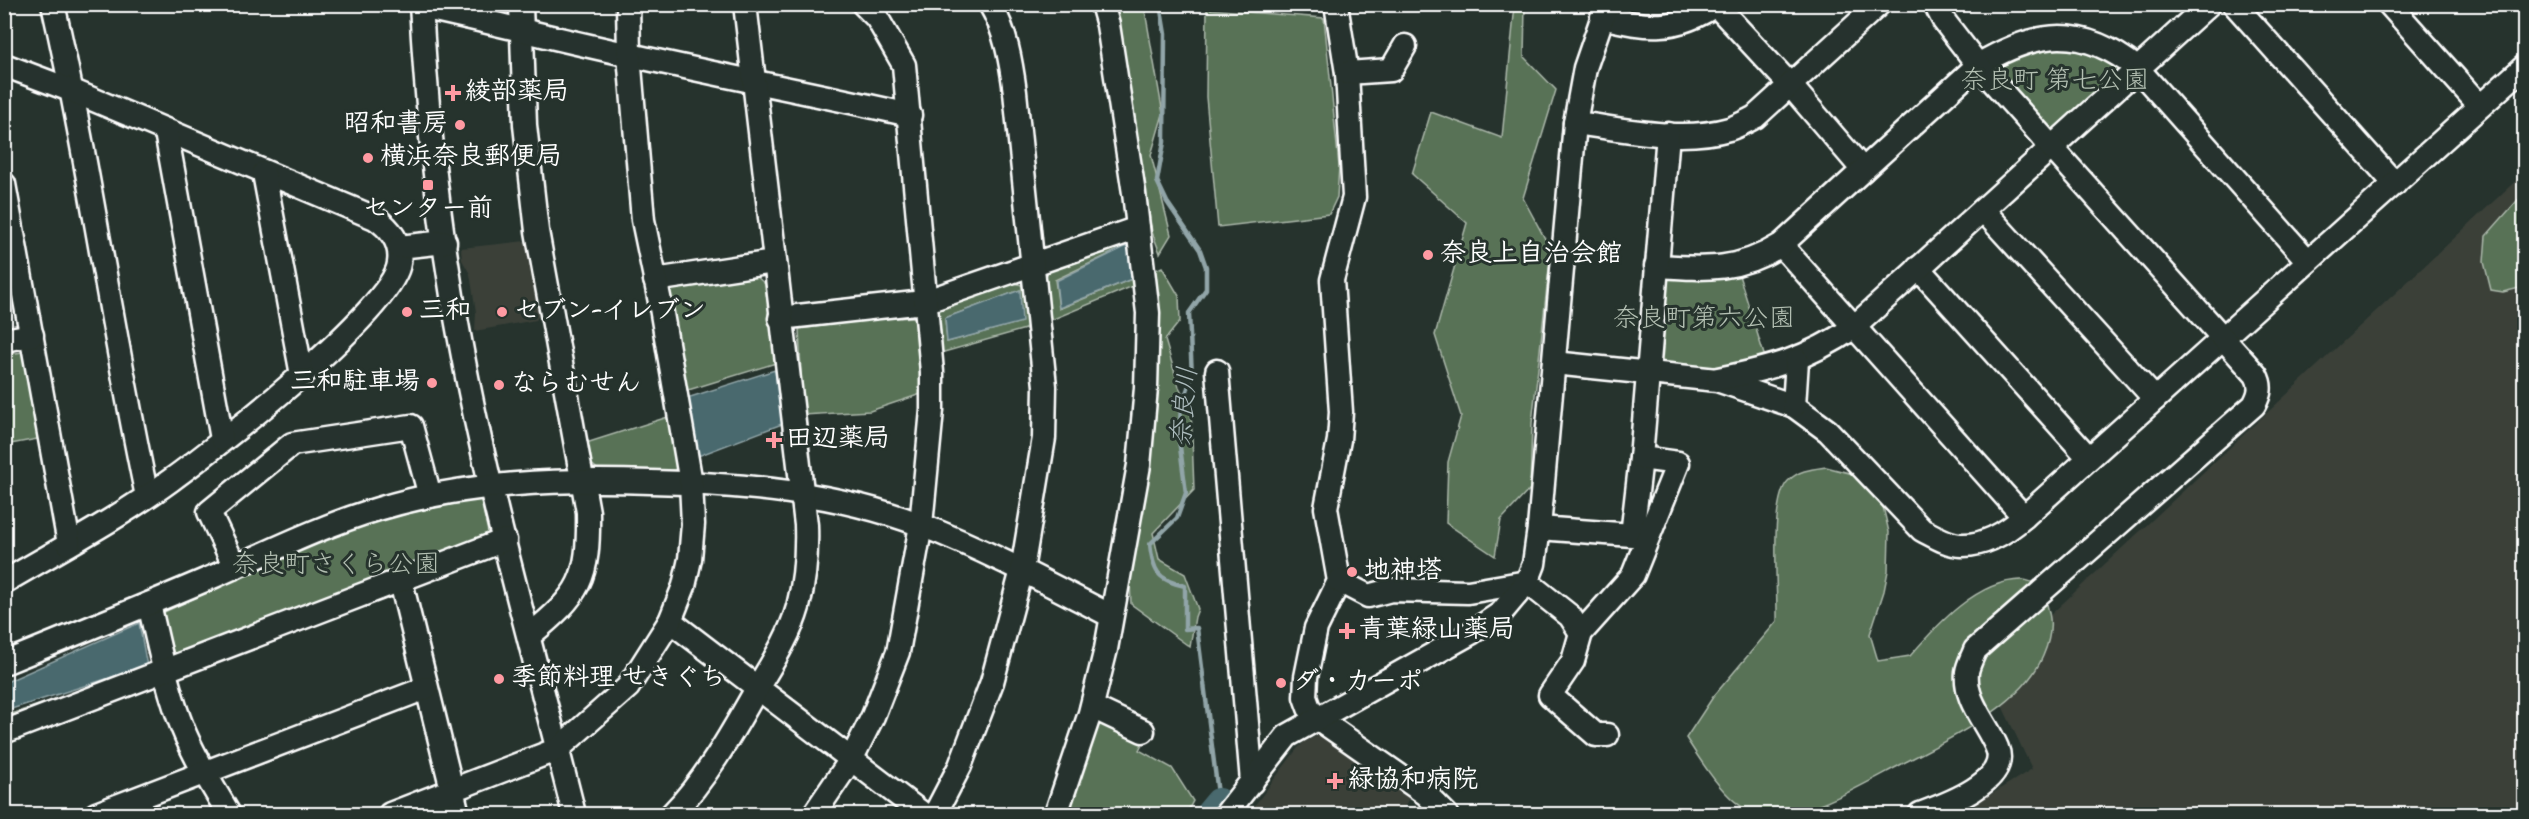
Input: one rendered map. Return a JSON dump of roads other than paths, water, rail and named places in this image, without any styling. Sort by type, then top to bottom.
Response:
[{"type":"street","points":[[53,4],[73,91],[129,414],[147,495]]},
{"type":"street","points":[[521,4],[525,125],[537,231],[588,512],[588,546],[584,569],[575,592],[559,612],[529,636]]},
{"type":"street","points":[[390,814],[558,749],[628,687],[670,621],[684,586],[690,559],[693,524],[691,483],[643,220],[629,55],[628,4]]},
{"type":"street","points":[[672,814],[699,783],[785,640],[797,609],[807,564],[806,525],[745,4]]},
{"type":"street","points":[[814,814],[852,758],[873,716],[898,652],[921,525],[932,410],[932,372],[904,64],[877,18],[863,4]]},
{"type":"street","points":[[935,814],[960,766],[992,682],[1022,570],[1044,438],[1045,386],[1016,92],[1010,56],[998,17],[990,4]]},
{"type":"street","points":[[1056,814],[1092,708],[1126,544],[1139,465],[1146,388],[1148,314],[1138,228],[1108,25],[1102,4]]},
{"type":"street","points":[[1336,4],[1347,73],[1354,197],[1332,280],[1341,412],[1339,440],[1326,508],[1339,581],[1316,628],[1306,677],[1305,697],[1309,708],[1317,718],[1426,794],[1446,814]]},
{"type":"street","points":[[1575,123],[1668,134],[1712,133],[1732,128],[1755,117],[1879,4]]},
{"type":"street","points":[[1920,814],[1962,799],[1996,771],[1998,749],[1976,712],[1970,694],[1967,672],[1975,650],[2254,405],[2260,390],[2260,382],[2223,337],[1978,65],[1944,21],[1935,4]]},
{"type":"street","points":[[1717,380],[1797,360],[1827,346],[1853,328],[2209,4]]},
{"type":"street","points":[[2234,4],[2395,184]]},
{"type":"street","points":[[2389,4],[2480,106]]},
{"type":"street","points":[[1226,814],[1287,736],[1471,633],[1501,613],[1527,582],[1534,564],[1539,528],[1575,123],[1585,68],[1605,11],[1636,25],[1670,26],[1694,19],[1716,5],[1791,86],[1863,170]]},
{"type":"street","points":[[574,814],[492,487],[464,362],[445,242],[426,81],[421,6],[629,55],[754,82],[803,90],[910,116]]},
{"type":"street","points":[[1656,266],[1695,268],[1741,264],[1781,245],[1978,65],[2008,47],[2053,36],[2106,47],[2138,69],[2308,261]]},
{"type":"street","points":[[1347,73],[1391,70],[1405,46]]},
{"type":"street","points":[[4,65],[73,91],[375,218],[393,234],[399,247],[399,262],[390,285],[342,339],[302,375],[171,480],[4,582]]},
{"type":"street","points":[[1554,363],[1717,380],[1794,406],[1828,431],[1922,530],[1940,540],[1961,546],[1984,541],[2007,532],[2025,518],[2524,67]]},
{"type":"street","points":[[166,132],[222,439]]},
{"type":"street","points":[[1539,528],[1632,535],[1641,458],[1668,134]]},
{"type":"street","points":[[264,172],[302,375]]},
{"type":"street","points":[[4,184],[69,544]]},
{"type":"street","points":[[1983,210],[2155,399]]},
{"type":"street","points":[[780,318],[924,302],[1138,228]]},
{"type":"street","points":[[399,247],[445,242]]},
{"type":"street","points":[[1781,245],[2025,518]]},
{"type":"street","points":[[655,280],[774,262]]},
{"type":"street","points":[[1918,268],[2089,458]]},
{"type":"street","points":[[4,340],[32,335]]},
{"type":"street","points":[[1794,406],[1797,360]]},
{"type":"street","points":[[1217,371],[1252,782]]},
{"type":"street","points":[[235,567],[209,512],[292,444],[411,426],[430,496]]},
{"type":"street","points":[[1607,735],[1596,735],[1550,695],[1573,661],[1581,633],[1633,575],[1678,463],[1641,458]]},
{"type":"street","points":[[4,663],[345,520],[379,509],[430,496],[492,487],[582,480],[746,486],[801,494],[870,509],[921,525],[1022,570],[1111,616]]},
{"type":"street","points":[[4,732],[401,582],[505,540]]},
{"type":"street","points":[[1339,581],[1368,596],[1391,590],[1467,592],[1527,582],[1570,616],[1581,633]]},
{"type":"street","points":[[401,582],[458,814]]},
{"type":"street","points":[[149,604],[164,671],[183,731],[204,774],[229,814]]},
{"type":"street","points":[[670,621],[923,814]]},
{"type":"street","points":[[96,814],[426,688]]},
{"type":"street","points":[[1092,708],[1143,731]]},
{"type":"water","points":[[1131,244],[1134,278],[1059,308],[1056,281]]},
{"type":"water","points":[[1020,290],[1022,322],[947,342],[945,318]]},
{"type":"water","points":[[775,370],[782,424],[698,456],[687,398]]},
{"type":"water","points":[[139,623],[147,666],[5,711],[4,683]]},
{"type":"waterway","name":"奈良川","points":[[1160,4],[1165,34],[1164,142],[1157,181],[1167,202],[1200,250],[1206,267],[1206,289],[1189,313],[1192,377],[1181,407],[1179,439],[1186,493],[1177,518],[1150,544],[1158,573],[1168,581],[1185,586],[1185,629],[1197,628],[1219,802]]},
{"type":"waterway","name":"奈良川","points":[[1209,814],[1219,802]]},
{"type":"place","name":"綾部薬局","points":[[453,93]]},
{"type":"place","name":"昭和書房","points":[[460,125]]},
{"type":"place","name":"横浜奈良郵便局","points":[[368,158]]},
{"type":"place","name":"センター前","points":[[428,185]]},
{"type":"place","name":"奈良上自治会館","points":[[1428,255]]},
{"type":"place","name":"三和","points":[[407,312]]},
{"type":"place","name":"セブン-イレブン","points":[[502,312]]},
{"type":"place","name":"三和駐車場","points":[[432,383]]},
{"type":"place","name":"ならむせん","points":[[499,385]]},
{"type":"place","name":"田辺薬局","points":[[774,440]]},
{"type":"place","name":"地神塔","points":[[1352,572]]},
{"type":"place","name":"青葉緑山薬局","points":[[1347,631]]},
{"type":"place","name":"季節料理 せきぐち","points":[[499,679]]},
{"type":"place","name":"ダ・カーポ","points":[[1281,683]]},
{"type":"place","name":"緑協和病院","points":[[1335,781]]},
{"type":"park label","name":"奈良町 第七公園","points":[[2055,82]]},
{"type":"park label","name":"奈良町第六公園","points":[[1704,320]]},
{"type":"park label","name":"奈良町さくら公園","points":[[336,566]]}]
